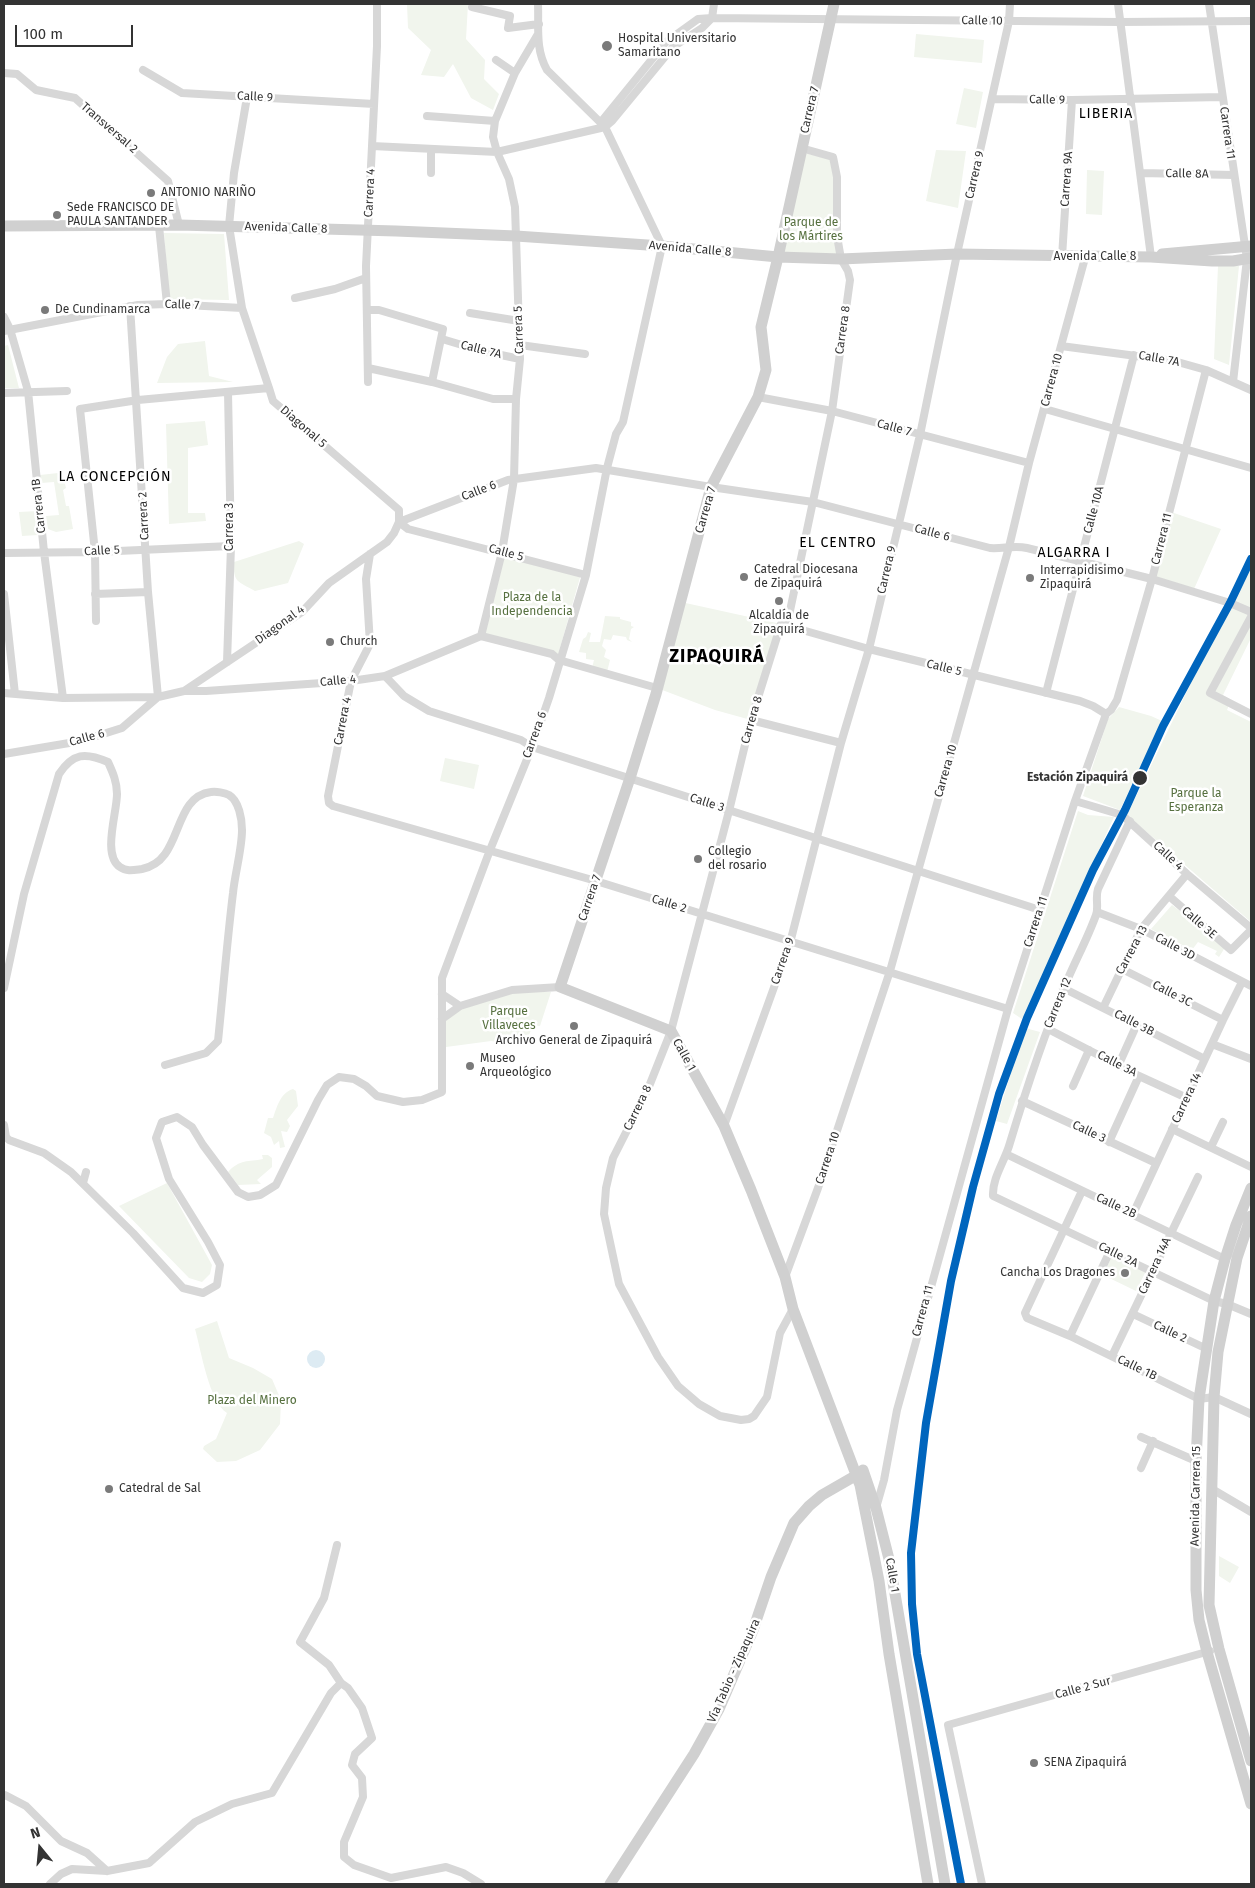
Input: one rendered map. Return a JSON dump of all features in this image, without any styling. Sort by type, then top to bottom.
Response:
[{"type":"street","name":"Carrera 4","points":[[368,382],[366,278],[377,46],[377,4]]},
{"type":"street","points":[[473,4],[472,7],[510,16],[508,28],[539,24]]},
{"type":"street","points":[[538,4],[538,47],[542,62],[547,70],[603,125],[662,246],[623,422],[616,434],[607,468]]},
{"type":"street","points":[[712,18],[714,4]]},
{"type":"street","name":"Carrera 7","points":[[560,986],[630,778],[658,688],[711,487],[758,397],[766,370],[761,326],[834,4]]},
{"type":"street","name":"Carrera 9","points":[[724,1126],[790,943],[842,743],[869,649],[920,435],[957,254],[1009,21],[1010,4]]},
{"type":"street","points":[[1118,4],[1151,258]]},
{"type":"street","name":"Carrera 11","points":[[1209,4],[1234,175],[1249,253],[1233,382]]},
{"type":"street","name":"Calle 10","points":[[603,125],[666,42],[698,19],[1251,21]]},
{"type":"street","name":"Carrera 5","points":[[481,636],[502,552],[514,479],[516,399],[520,359],[514,207],[509,179],[497,152],[494,137],[495,121],[515,73],[538,33]]},
{"type":"street","points":[[496,60],[515,73]]},
{"type":"street","name":"Calle 9","points":[[142,70],[182,93],[374,104]]},
{"type":"street","name":"Transversal 2","points":[[4,73],[17,74],[36,90],[75,98],[168,181],[179,226]]},
{"type":"street","points":[[242,308],[229,226],[234,173],[247,97]]},
{"type":"street","name":"Calle 9","points":[[992,99],[1072,100],[1222,97]]},
{"type":"street","name":"Carrera 9A","points":[[1062,257],[1072,100]]},
{"type":"street","points":[[427,116],[495,121]]},
{"type":"street","points":[[372,146],[497,152],[603,125]]},
{"type":"street","name":"Carrera 8","points":[[793,1309],[780,1333],[767,1398],[754,1416],[749,1419],[741,1420],[720,1416],[699,1404],[678,1386],[658,1357],[619,1284],[604,1214],[606,1188],[613,1158],[648,1089],[670,1031],[729,811],[751,720],[784,625],[813,502],[832,410],[850,280],[842,259],[837,236],[837,177],[833,157],[801,148]]},
{"type":"street","points":[[431,173],[432,149]]},
{"type":"street","name":"Calle 8A","points":[[1141,174],[1234,175]]},
{"type":"street","name":"Avenida Calle 8","points":[[4,226],[229,226],[368,230],[516,236],[662,246],[778,257],[842,259],[957,254],[1151,258],[1167,252],[1249,253]]},
{"type":"street","points":[[159,226],[167,304]]},
{"type":"street","name":"Carrera 10","points":[[785,1279],[818,1188],[890,971],[1009,547],[1029,463],[1086,258]]},
{"type":"street","points":[[295,298],[366,278]]},
{"type":"street","name":"Calle 7","points":[[7,330],[130,306],[167,304],[242,308]]},
{"type":"street","name":"Carrera 2","points":[[130,306],[138,400],[148,592],[158,696]]},
{"type":"street","name":"Diagonal 5","points":[[242,308],[274,401],[398,510],[399,522]]},
{"type":"street","points":[[367,310],[379,310],[443,329],[432,382]]},
{"type":"street","points":[[470,313],[519,321]]},
{"type":"street","name":"Carrera 1B","points":[[4,317],[28,391],[44,552],[64,698]]},
{"type":"street","name":"Calle 7A","points":[[442,339],[482,351],[520,359]]},
{"type":"street","name":"Calle 7A","points":[[520,345],[585,354]]},
{"type":"street","name":"Calle 7A","points":[[1061,346],[1174,361],[1206,370],[1251,390]]},
{"type":"street","name":"Calle 10A","points":[[1046,693],[1134,355]]},
{"type":"street","points":[[368,368],[432,382],[493,399],[516,399]]},
{"type":"street","name":"Carrera 11","points":[[876,1508],[884,1480],[899,1401],[1008,1009],[1106,714],[1117,700],[1152,579],[1206,370]]},
{"type":"street","points":[[96,621],[95,552],[80,408],[138,400],[269,388]]},
{"type":"street","points":[[4,392],[67,391]]},
{"type":"street","name":"Carrera 3","points":[[227,662],[230,546],[228,392]]},
{"type":"street","name":"Calle 7","points":[[758,397],[832,410],[1029,463]]},
{"type":"street","points":[[1045,409],[1251,468]]},
{"type":"street","name":"Calle 6","points":[[399,522],[514,479],[607,468],[711,487],[813,502],[990,548],[1002,549],[1022,546],[1152,579],[1230,603],[1251,612]]},
{"type":"street","name":"Carrera 6","points":[[83,1182],[133,1233],[182,1288],[203,1293],[217,1285],[220,1265],[169,1179],[156,1138],[162,1122],[177,1117],[192,1127],[202,1145],[238,1192],[248,1197],[260,1195],[276,1185],[318,1100],[327,1085],[339,1077],[354,1079],[366,1086],[377,1096],[403,1102],[422,1100],[442,1092],[442,978],[490,850],[532,747],[586,575],[607,468]]},
{"type":"street","points":[[370,554],[387,542],[399,522]]},
{"type":"street","name":"Calle 5","points":[[399,522],[408,529],[586,575]]},
{"type":"street","name":"Calle 5","points":[[4,553],[95,552],[230,546]]},
{"type":"street","name":"Carrera 4","points":[[330,803],[328,796],[351,680],[370,644],[366,579],[370,554]]},
{"type":"street","name":"Diagonal 4","points":[[184,691],[302,612],[329,583],[370,554]]},
{"type":"street","points":[[95,594],[148,592]]},
{"type":"street","points":[[4,594],[15,694]]},
{"type":"street","points":[[1251,617],[1210,694],[1251,714]]},
{"type":"street","name":"Calle 5","points":[[784,625],[869,649],[1046,693],[1093,706],[1106,714]]},
{"type":"street","points":[[481,636],[552,654],[559,660],[658,688]]},
{"type":"street","name":"Calle 4","points":[[4,693],[64,698],[158,696],[184,691],[206,691],[385,676],[481,636]]},
{"type":"street","name":"Calle 3","points":[[385,676],[404,696],[429,712],[521,740],[532,747],[1040,910]]},
{"type":"street","name":"Calle 6","points":[[4,754],[81,740],[122,728],[158,696]]},
{"type":"street","points":[[751,720],[842,743]]},
{"type":"street","points":[[4,988],[24,894],[59,774],[67,762],[81,755],[93,756],[108,762],[115,776],[117,795],[112,833],[112,855],[119,866],[130,871],[149,868],[160,860],[171,847],[191,801],[201,793],[215,792],[229,796],[238,806],[242,830],[233,894],[218,1040],[206,1053],[165,1065]]},
{"type":"street","name":"Calle 4","points":[[1076,801],[1122,815],[1251,929]]},
{"type":"street","name":"Calle 2","points":[[330,803],[333,806],[596,881],[790,943],[890,971],[1008,1009]]},
{"type":"street","name":"Carrera 12","points":[[993,1188],[1063,988],[1097,912],[1096,898],[1098,889],[1130,821]]},
{"type":"street","name":"Carrera 13","points":[[1103,1008],[1141,929],[1187,874]]},
{"type":"street","name":"Calle 3E","points":[[1168,896],[1231,950],[1251,929]]},
{"type":"street","name":"Calle 3D","points":[[1097,912],[1141,929],[1251,986]]},
{"type":"street","name":"Calle 3C","points":[[1122,969],[1223,1020]]},
{"type":"street","name":"Carrera 14","points":[[1133,1214],[1242,982]]},
{"type":"street","name":"Calle 1","points":[[442,1019],[460,1006],[512,990],[560,986],[670,1031],[724,1126],[785,1279],[793,1309],[862,1479],[876,1508],[889,1559],[945,1884]]},
{"type":"street","name":"Calle 3B","points":[[1063,988],[1205,1059]]},
{"type":"street","points":[[442,994],[460,1006]]},
{"type":"street","points":[[1118,1064],[1137,1024]]},
{"type":"street","name":"Calle 3A","points":[[1048,1029],[1139,1076],[1187,1098]]},
{"type":"street","points":[[1212,1044],[1251,1058]]},
{"type":"street","points":[[1073,1086],[1089,1050]]},
{"type":"street","points":[[1109,1142],[1139,1076]]},
{"type":"street","name":"Calle 3","points":[[1022,1101],[1156,1163]]},
{"type":"street","points":[[1211,1147],[1223,1122]]},
{"type":"street","points":[[4,1124],[6,1137],[9,1140],[44,1154],[83,1182],[86,1172]]},
{"type":"street","points":[[1172,1129],[1251,1167]]},
{"type":"street","name":"Calle 2B","points":[[1006,1154],[1225,1259]]},
{"type":"street","name":"Carrera 14A","points":[[1112,1356],[1198,1177]]},
{"type":"street","name":"Calle 2A","points":[[993,1188],[993,1196],[1214,1301],[1251,1314]]},
{"type":"street","name":"Avenida Carrera 15","points":[[1251,1188],[1236,1225],[1214,1301],[1199,1399],[1196,1461],[1196,1590],[1199,1620],[1206,1652],[1251,1804]]},
{"type":"street","points":[[1065,1229],[1082,1191]]},
{"type":"street","name":"Avenida Carrera 15","points":[[1251,1216],[1237,1258],[1218,1352],[1214,1398],[1208,1605],[1251,1761]]},
{"type":"street","name":"Calle 1B","points":[[1065,1229],[1025,1313],[1027,1318],[1070,1336],[1199,1399]]},
{"type":"street","points":[[1070,1336],[1110,1250]]},
{"type":"street","name":"Calle 1","points":[[785,1279],[800,1307],[862,1479],[864,1507],[879,1581],[889,1654],[928,1884]]},
{"type":"street","name":"Calle 2","points":[[1133,1314],[1207,1349]]},
{"type":"street","points":[[1199,1399],[1214,1398],[1251,1414]]},
{"type":"street","points":[[1141,1437],[1196,1461]]},
{"type":"street","points":[[1140,1468],[1153,1441]]},
{"type":"street","points":[[862,1479],[878,1485],[884,1480]]},
{"type":"street","name":"Vía Tabio - Zipaquira","points":[[610,1884],[694,1754],[719,1709],[753,1630],[771,1577],[794,1523],[822,1495],[862,1479]]},
{"type":"street","points":[[1212,1489],[1251,1512]]},
{"type":"street","points":[[336,1544],[324,1598],[300,1642],[329,1664],[340,1683],[348,1688],[362,1708],[372,1738],[355,1754],[352,1765],[362,1778],[362,1797],[344,1842],[344,1857],[354,1865],[392,1878],[446,1867],[464,1873],[480,1884]]},
{"type":"street","name":"Calle 2 Sur","points":[[982,1884],[948,1725],[1219,1649]]},
{"type":"street","points":[[50,1884],[62,1874],[72,1869],[107,1870],[150,1863],[195,1822],[232,1804],[272,1793],[331,1693],[340,1683]]},
{"type":"street","points":[[4,1796],[26,1806],[61,1841],[87,1852],[107,1870]]},
{"type":"green space","points":[[407,4],[468,4],[466,39],[485,60],[484,79],[499,94],[493,110],[471,98],[453,64],[444,77],[421,75],[431,50],[408,28]]},
{"type":"green space","points":[[916,34],[984,40],[982,63],[914,57]]},
{"type":"green space","points":[[964,88],[983,92],[976,128],[956,124]]},
{"type":"green space","points":[[936,150],[966,151],[958,208],[926,201]]},
{"type":"green space","name":"Parque de los Mártires","points":[[802,153],[832,158],[839,256],[779,253]]},
{"type":"green space","points":[[1087,170],[1104,171],[1102,215],[1086,214]]},
{"type":"green space","points":[[164,233],[224,234],[229,300],[169,299]]},
{"type":"green space","points":[[1218,266],[1239,266],[1229,365],[1214,359]]},
{"type":"green space","points":[[205,341],[209,376],[233,382],[157,383],[167,357],[178,344]]},
{"type":"green space","points":[[8,345],[19,388],[4,388],[4,346]]},
{"type":"green space","points":[[205,421],[208,445],[188,448],[188,513],[205,513],[206,521],[169,524],[166,424]]},
{"type":"green space","points":[[58,473],[64,480],[66,488],[63,490],[66,506],[69,506],[73,529],[56,532],[48,529],[46,516],[59,515],[54,482],[41,483],[40,475]]},
{"type":"green space","points":[[38,511],[38,535],[22,536],[19,512]]},
{"type":"green space","points":[[1171,512],[1221,529],[1194,589],[1154,578]]},
{"type":"green space","points":[[299,541],[304,544],[288,583],[255,591],[236,578],[234,562]]},
{"type":"green space","name":"Plaza de la Independencia","points":[[505,554],[581,574],[558,655],[483,635]]},
{"type":"green space","name":"Parque la Esperanza","points":[[1251,559],[1251,638],[1223,695],[1231,700],[1227,710],[1251,722],[1251,922],[1127,815]]},
{"type":"green space","points":[[681,602],[781,624],[751,720],[715,710],[657,688]]},
{"type":"green space","points":[[605,616],[620,617],[620,619],[631,622],[631,626],[634,627],[631,629],[629,639],[632,642],[627,640],[626,637],[613,635],[611,640],[604,639],[602,646],[606,650],[604,657],[610,660],[607,672],[592,668],[594,660],[586,659],[586,653],[579,652],[583,639],[588,632],[591,633],[589,642],[600,642]]},
{"type":"green space","points":[[1119,707],[1162,721],[1120,810],[1083,796],[1108,719]]},
{"type":"green space","points":[[445,758],[479,765],[474,789],[440,781]]},
{"type":"green space","points":[[1078,811],[1088,815],[1114,817],[1022,1019],[1013,1013]]},
{"type":"green space","points":[[1172,905],[1226,946],[1219,957],[1215,954],[1217,951],[1198,942],[1192,950],[1151,929]]},
{"type":"green space","name":"Parque Villaveces","points":[[513,992],[551,992],[540,1026],[533,1026],[524,1046],[491,1041],[446,1047],[446,1021],[459,1009]]},
{"type":"green space","points":[[1025,1028],[1040,1032],[1007,1124],[996,1121]]},
{"type":"green space","points":[[293,1089],[296,1091],[298,1106],[287,1120],[290,1126],[287,1132],[281,1131],[285,1147],[280,1148],[279,1141],[274,1145],[271,1137],[264,1133],[268,1118],[273,1118],[282,1097]]},
{"type":"green space","points":[[262,1155],[268,1155],[272,1158],[272,1167],[257,1180],[261,1184],[238,1185],[228,1172],[240,1163],[263,1159]]},
{"type":"green space","points":[[167,1183],[212,1265],[210,1274],[202,1282],[189,1278],[119,1206]]},
{"type":"green space","name":"Cancha Los Dragones","points":[[1112,1256],[1146,1271],[1136,1291],[1103,1275]]},
{"type":"green space","name":"Plaza del Minero","points":[[217,1321],[229,1358],[253,1368],[272,1379],[281,1400],[280,1424],[260,1450],[236,1461],[217,1462],[203,1449],[204,1446],[216,1439],[227,1413],[215,1398],[203,1362],[195,1329]]},
{"type":"green space","points":[[1219,1556],[1239,1567],[1230,1583],[1219,1576]]},
{"type":"shaded area","points":[[312,1350],[320,1350],[325,1355],[323,1366],[312,1368],[307,1363],[307,1355]]},
{"type":"transit line","points":[[961,1884],[917,1654],[912,1604],[911,1553],[926,1423],[951,1281],[973,1187],[999,1094],[1027,1018],[1093,870],[1125,810],[1163,726],[1230,603],[1251,559]]},
{"type":"place","name":"Hospital Universitario Samaritano","points":[[607,46]]},
{"type":"place","name":"ANTONIO NARIÑO","points":[[151,193]]},
{"type":"place","name":"Sede FRANCISCO DE PAULA SANTANDER","points":[[57,215]]},
{"type":"place","name":"De Cundinamarca","points":[[45,310]]},
{"type":"place","name":"Catedral Diocesana de Zipaquirá","points":[[744,577]]},
{"type":"place","name":"Interrapidisimo Zipaquirá","points":[[1030,578]]},
{"type":"place","name":"Alcaldía de Zipaquirá","points":[[779,601]]},
{"type":"place","name":"Church","points":[[330,642]]},
{"type":"place","name":"Estación Zipaquirá","points":[[1140,778]]},
{"type":"place","name":"Collegio del rosario","points":[[698,859]]},
{"type":"place","name":"Archivo General de Zipaquirá","points":[[574,1026]]},
{"type":"place","name":"Museo Arqueológico","points":[[470,1066]]},
{"type":"place","name":"Cancha Los Dragones","points":[[1125,1273]]},
{"type":"place","name":"Catedral de Sal","points":[[109,1489]]},
{"type":"place","name":"SENA Zipaquirá","points":[[1034,1763]]},
{"type":"district","name":"LIBERIA","points":[[1106,114]]},
{"type":"district","name":"LA CONCEPCIÓN","points":[[115,477]]},
{"type":"district","name":"EL CENTRO","points":[[838,543]]},
{"type":"district","name":"ALGARRA I","points":[[1074,553]]},
{"type":"district","name":"ZIPAQUIRÁ","points":[[717,657]]}]
